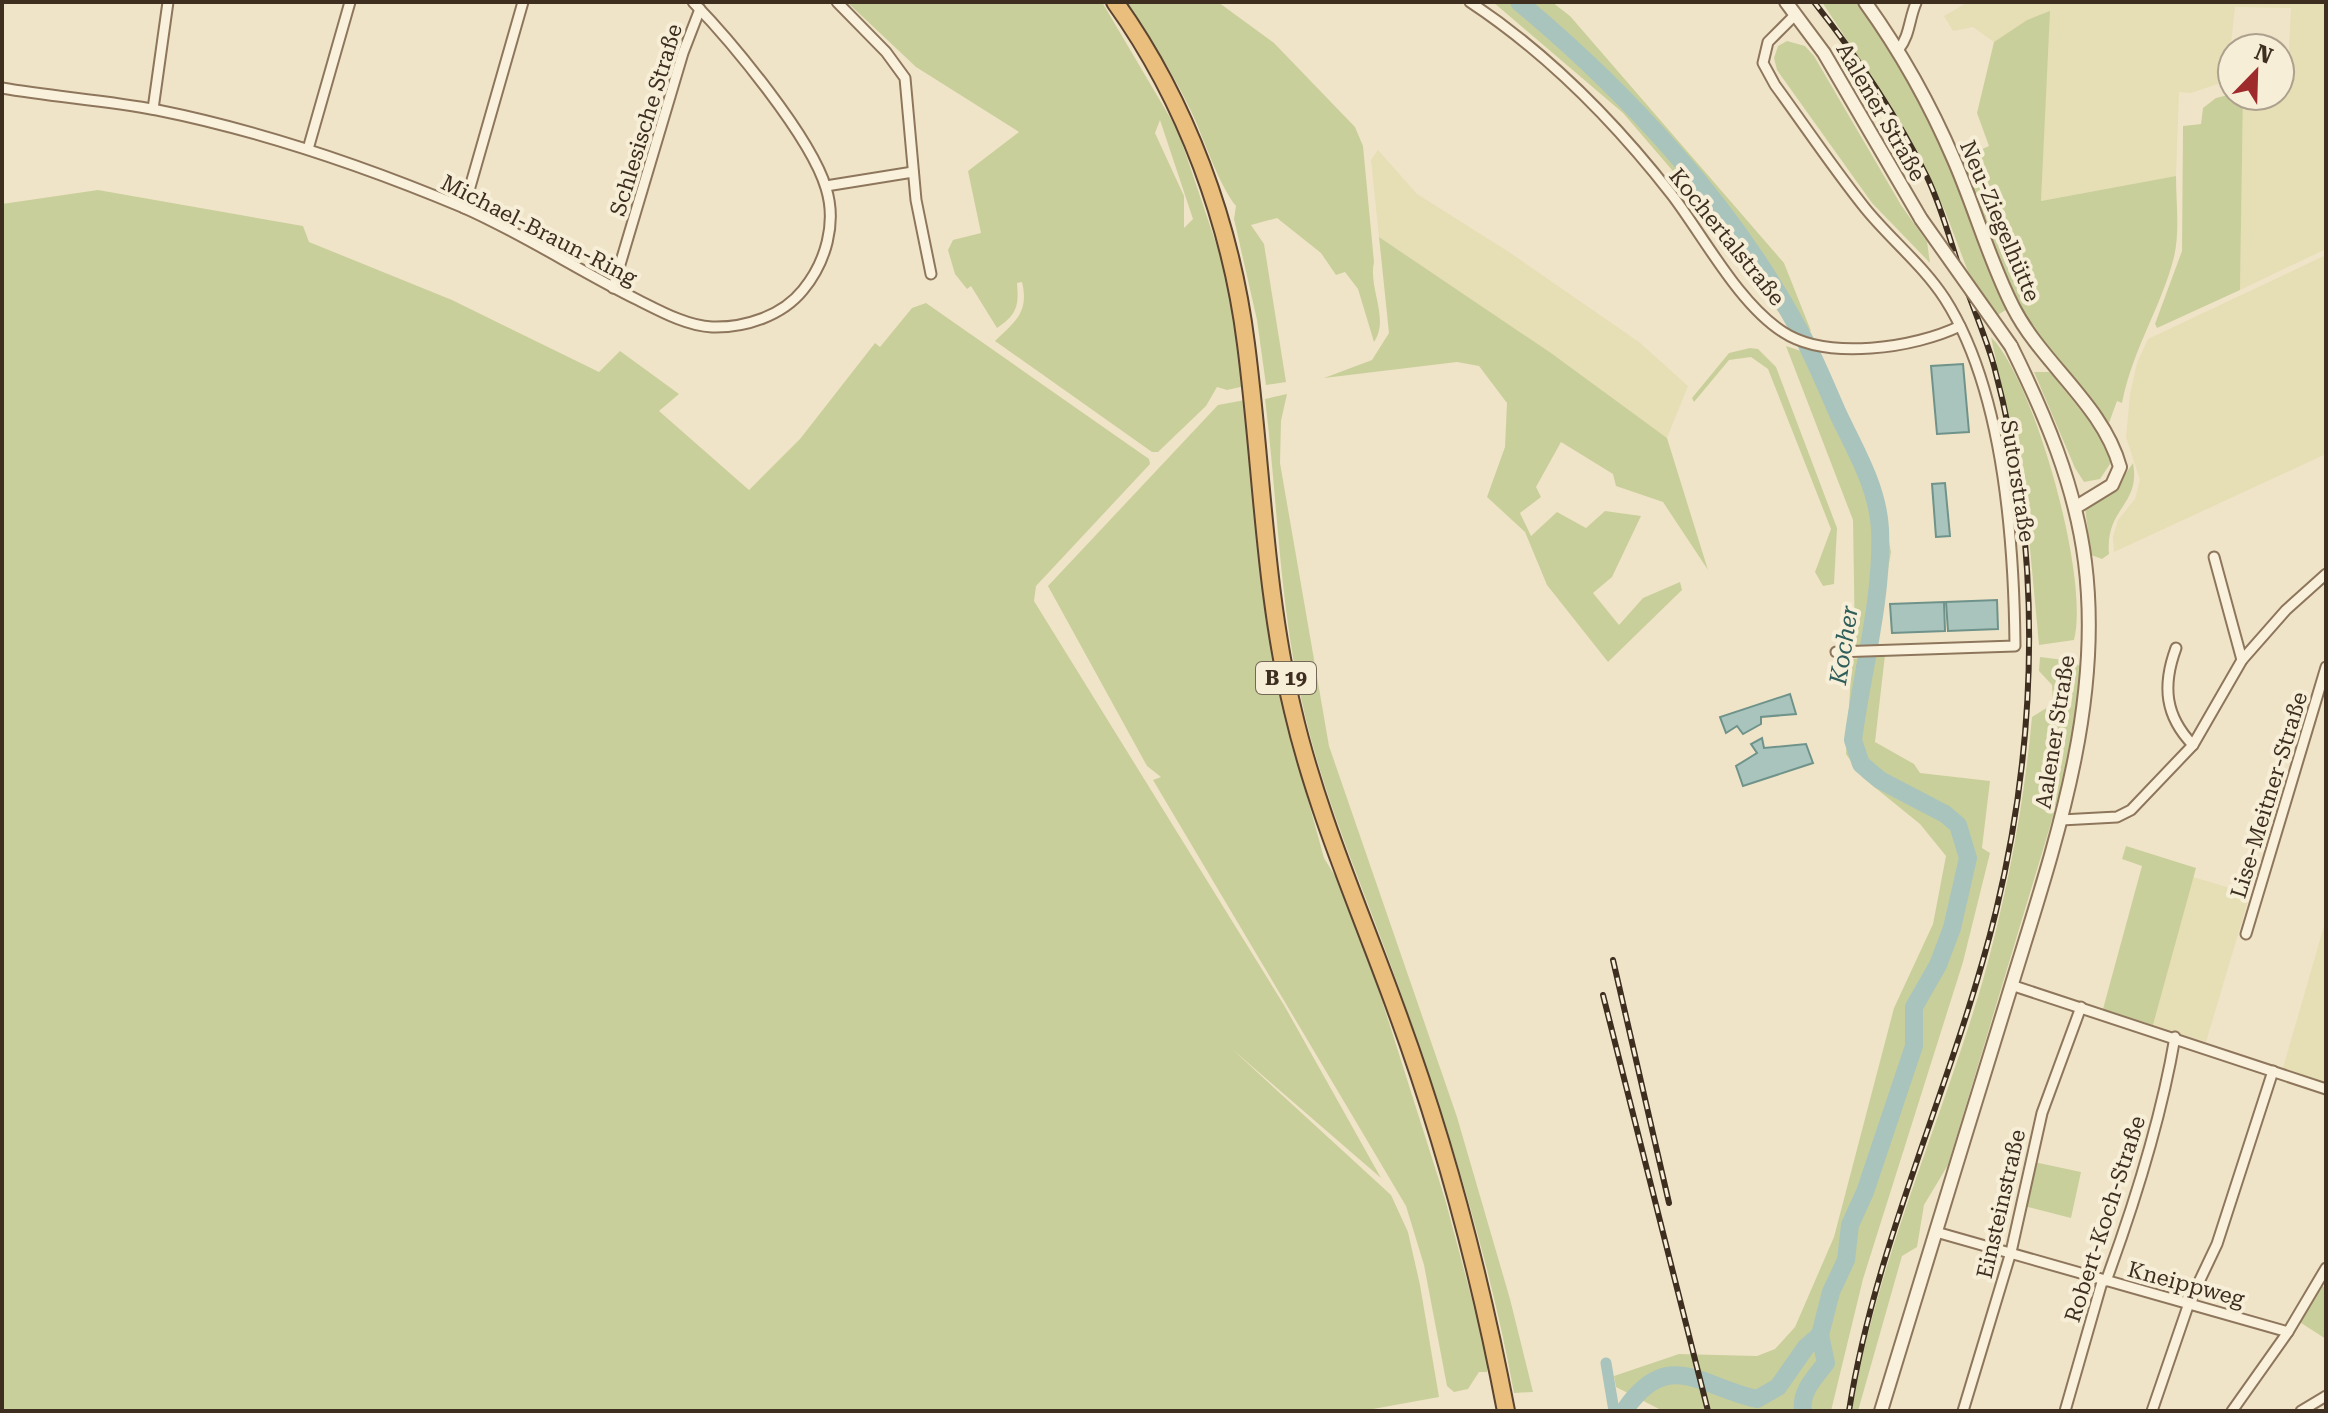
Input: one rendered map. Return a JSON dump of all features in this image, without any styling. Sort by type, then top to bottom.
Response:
[{"type":"highway","name":"B 19","points":[[1115,2],[1172,99],[1216,206],[1247,345],[1274,611],[1292,711],[1339,857],[1439,1134],[1466,1224],[1506,1411]]},
{"type":"street","points":[[153,109],[168,2]]},
{"type":"street","points":[[308,149],[350,2]]},
{"type":"street","points":[[464,208],[523,2]]},
{"type":"street","points":[[837,2],[886,52],[905,78],[913,172],[931,274]]},
{"type":"street","name":"Kochertalstraße","points":[[1470,2],[1542,57],[1586,98],[1671,194],[1753,304],[1792,337],[1824,348],[1852,350],[1945,334],[1960,326]]},
{"type":"street","name":"Aalener Straße","points":[[1786,2],[1824,53],[1921,219],[2011,346],[2048,421],[2076,507],[2085,564],[2089,655],[2079,736],[2061,820],[1881,1411]]},
{"type":"street","name":"Neu-Ziegelhütte","points":[[1865,2],[1899,49],[1954,160],[2012,305],[2027,333],[2113,441],[2120,467],[2112,485],[2076,507]]},
{"type":"street","points":[[1899,49],[1907,39],[1916,3]]},
{"type":"street","points":[[697,6],[779,105],[826,186],[913,172]]},
{"type":"street","name":"Schlesische Straße","points":[[613,288],[697,6]]},
{"type":"street","points":[[1796,14],[1768,42],[1763,63],[1775,85],[1866,209],[1944,298],[1960,326]]},
{"type":"street","name":"Michael-Braun-Ring","points":[[2,88],[153,109],[308,149],[464,208],[668,315],[709,327],[763,319],[796,298],[823,257],[830,230],[826,186]]},
{"type":"street","name":"Sutorstraße","points":[[1836,652],[2015,646],[2012,558],[2003,481],[1976,361],[1960,326]]},
{"type":"street","points":[[2214,557],[2242,660]]},
{"type":"street","points":[[2061,820],[2117,817],[2131,810],[2193,745],[2242,660],[2286,610],[2324,581]]},
{"type":"street","points":[[2176,648],[2168,670],[2167,699],[2172,718],[2193,745]]},
{"type":"street","name":"Lise-Meitner-Straße","points":[[2246,934],[2326,667]]},
{"type":"street","points":[[2011,985],[2326,1089]]},
{"type":"street","name":"Einsteinstraße","points":[[1963,1411],[2011,1252],[2042,1113],[2081,1007]]},
{"type":"street","name":"Robert-Koch-Straße","points":[[2065,1411],[2102,1282],[2106,1281],[2144,1168],[2168,1081],[2175,1037]]},
{"type":"street","points":[[2152,1411],[2189,1303],[2217,1244],[2273,1071]]},
{"type":"street","name":"Kneippweg","points":[[1936,1232],[2288,1332]]},
{"type":"street","points":[[2232,1411],[2288,1332],[2326,1268]]},
{"type":"street","points":[[2301,1411],[2326,1397]]},
{"type":"street","points":[[2324,1411],[2326,1397]]},
{"type":"shaded area","points":[[1968,2],[2326,2],[2326,249],[2240,290],[2243,112],[2296,112],[2296,32],[2290,32],[2291,8],[2235,7],[2232,32],[2216,32],[2216,85],[2191,93],[2179,92],[2176,176],[2041,201],[2049,12],[2027,20],[1994,42],[1973,27],[1953,31],[1944,16]]},
{"type":"shaded area","points":[[1378,150],[1417,194],[1509,252],[1639,342],[1688,386],[1667,438],[1551,353],[1379,237],[1371,160]]},
{"type":"shaded area","points":[[2326,255],[2326,454],[2114,552],[2113,537],[2118,520],[2135,499],[2140,480],[2126,437],[2130,394],[2137,363],[2148,339]]},
{"type":"shaded area","points":[[2193,877],[2250,894],[2206,1042],[2153,1025]]},
{"type":"shaded area","points":[[2326,919],[2326,1083],[2283,1068]]},
{"type":"green space","points":[[847,2],[1102,2],[1178,131],[1225,270],[1245,386],[1227,390],[1217,387],[1206,406],[1158,452],[1152,452],[995,341],[1022,309],[1022,282],[1017,283],[1018,298],[1013,314],[997,328],[971,286],[967,289],[955,274],[948,250],[953,240],[981,233],[968,171],[1019,132],[916,67]],"holes":[[[1160,120],[1193,219],[1184,228],[1184,196],[1155,133]]]},
{"type":"green space","points":[[1126,2],[1218,2],[1274,43],[1355,127],[1363,146],[1380,323],[1374,342],[1358,289],[1345,272],[1336,275],[1321,253],[1277,218],[1251,225],[1264,244],[1286,382],[1266,385],[1257,320],[1234,219],[1236,206],[1223,185],[1181,92]]},
{"type":"green space","points":[[1493,2],[1552,2],[1570,16],[1784,263],[1811,331],[1780,314],[1678,177],[1623,113]]},
{"type":"green space","points":[[1822,2],[1859,2],[1905,74],[1943,150],[2009,308],[1996,316],[1972,282],[1945,211],[1894,112]]},
{"type":"green space","points":[[2050,11],[2041,201],[2176,176],[2174,257],[2133,364],[2122,403],[2117,401],[2109,423],[2034,331],[2018,302],[1958,160],[1989,146],[1977,113],[1994,42],[2027,20]]},
{"type":"green space","points":[[1787,41],[1805,46],[1814,56],[1901,205],[1927,242],[1930,263],[1872,203],[1777,70],[1774,58],[1778,46]]},
{"type":"green space","points":[[2216,98],[2216,112],[2243,112],[2240,290],[2157,328],[2155,324],[2182,251],[2183,126],[2201,124],[2203,108]]},
{"type":"green space","points":[[98,190],[303,226],[309,242],[452,300],[599,372],[620,351],[679,394],[659,411],[749,490],[800,439],[875,343],[880,347],[912,308],[926,303],[1149,459],[1150,464],[1036,586],[1034,601],[1284,1005],[1381,1178],[1232,1049],[1391,1195],[1408,1232],[1439,1397],[1362,1411],[2,1411],[2,204]]},
{"type":"green space","points":[[1379,237],[1551,353],[1667,438],[1708,570],[1663,502],[1616,486],[1613,474],[1561,442],[1536,487],[1541,497],[1520,513],[1531,536],[1557,512],[1586,528],[1605,511],[1641,516],[1612,577],[1593,593],[1619,625],[1643,598],[1680,582],[1682,590],[1608,662],[1547,585],[1525,532],[1487,497],[1505,447],[1507,403],[1479,366],[1457,362],[1324,378],[1372,360],[1389,333]]},
{"type":"green space","points":[[1991,337],[2008,360],[2025,395],[2055,482],[2074,573],[2077,611],[2074,640],[2039,645],[2025,495]]},
{"type":"green space","points":[[1786,346],[1819,357],[1878,483],[1891,552],[1876,641],[1855,647],[1853,520]]},
{"type":"green space","points":[[1758,349],[1776,367],[1837,528],[1834,584],[1823,586],[1815,572],[1831,529],[1768,369],[1751,357],[1729,360],[1694,402],[1692,398],[1729,353]]},
{"type":"green space","points":[[2034,372],[2050,372],[2110,447],[2110,464],[2100,479],[2084,482],[2075,468]]},
{"type":"green space","points":[[1287,394],[1281,421],[1280,463],[1329,746],[1457,1117],[1510,1299],[1533,1392],[1514,1393],[1478,1234],[1447,1129],[1334,811],[1304,711],[1284,594],[1265,399]]},
{"type":"green space","points":[[1245,400],[1254,511],[1284,713],[1324,858],[1341,886],[1359,928],[1445,1199],[1488,1359],[1487,1372],[1479,1372],[1468,1389],[1454,1392],[1447,1386],[1424,1265],[1406,1206],[1153,780],[1161,777],[1147,766],[1048,586],[1218,405]]},
{"type":"green space","points":[[2133,463],[2132,489],[2112,526],[2109,554],[2102,559],[2091,555],[2085,508],[2116,488]]},
{"type":"green space","points":[[1885,655],[1875,742],[1914,764],[1920,773],[1990,781],[1982,848],[1990,853],[1963,962],[1863,1279],[1831,1411],[1663,1411],[1616,1387],[1614,1376],[1679,1354],[1757,1356],[1775,1349],[1795,1327],[1834,1237],[1894,1008],[1933,924],[1946,856],[1920,824],[1862,777],[1846,754],[1852,659]]},
{"type":"green space","points":[[2040,657],[2072,661],[2080,666],[2075,735],[2064,780],[1948,1165],[1924,1205],[1917,1247],[1902,1256],[1858,1411],[1852,1411],[1863,1356],[1893,1247],[1992,948],[2019,816],[2032,717],[2053,704],[2052,685],[2039,671]]},
{"type":"green space","points":[[2126,846],[2196,868],[2153,1025],[2103,1009],[2142,866],[2122,859]]},
{"type":"green space","points":[[2034,1162],[2081,1172],[2071,1218],[2024,1206]]},
{"type":"green space","points":[[2320,1285],[2326,1288],[2326,1339],[2298,1321]]},
{"type":"water","points":[[1963,364],[1969,432],[1937,434],[1931,366]]},
{"type":"water","points":[[1945,483],[1950,536],[1936,537],[1932,484]]},
{"type":"water","points":[[1997,600],[1998,629],[1948,631],[1946,602]]},
{"type":"water","points":[[1944,602],[1945,631],[1892,633],[1890,604]]},
{"type":"water","points":[[1790,694],[1796,714],[1761,717],[1761,724],[1743,734],[1737,726],[1726,733],[1720,717]]},
{"type":"water","points":[[1762,738],[1764,748],[1806,744],[1813,763],[1743,786],[1736,766],[1757,753],[1751,744]]},
{"type":"waterway","name":"Kocher","points":[[1519,2],[1599,73],[1674,152],[1741,237],[1804,339],[1865,471],[1875,499],[1880,529],[1878,582],[1853,740],[1861,764],[1880,780],[1945,814],[1958,825],[1968,858],[1952,928],[1938,965],[1914,1007],[1914,1046],[1865,1192],[1850,1225],[1846,1260],[1831,1292],[1820,1335],[1806,1347],[1778,1387],[1757,1399],[1702,1380],[1671,1375],[1655,1380],[1640,1391],[1624,1411]]},
{"type":"waterway","points":[[1858,666],[1863,663]]},
{"type":"waterway","points":[[1803,1411],[1806,1391],[1826,1363],[1820,1335]]},
{"type":"waterway","points":[[1606,1363],[1614,1411]]},
{"type":"railway","points":[[1814,2],[1875,86],[1927,177],[1987,345],[2010,434],[2021,502],[2029,639],[2021,776],[1996,911],[1960,1036],[1878,1284],[1861,1347],[1849,1411]]},
{"type":"railway","points":[[1613,960],[1669,1203]]},
{"type":"railway","points":[[1603,995],[1708,1411]]}]
